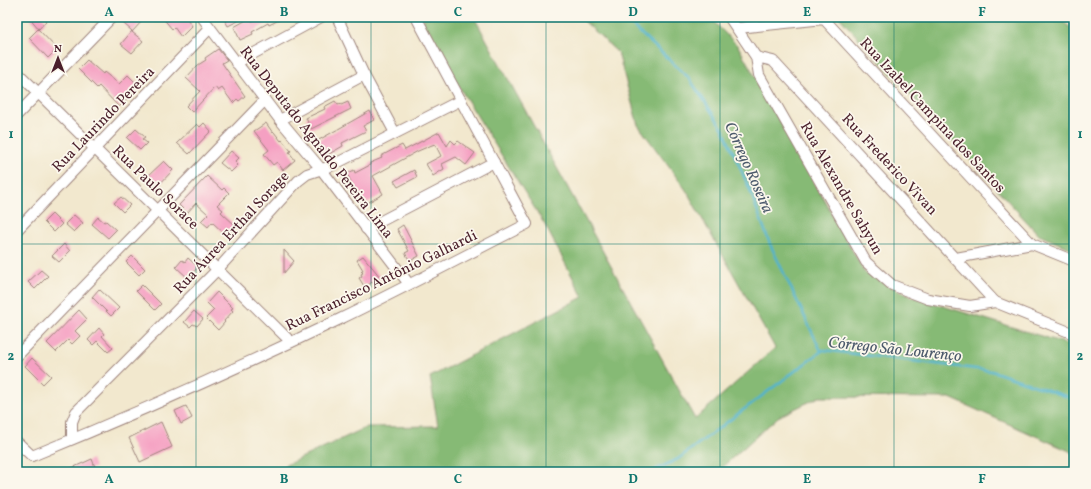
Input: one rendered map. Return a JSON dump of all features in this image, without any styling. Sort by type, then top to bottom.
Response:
[{"type":"street","points":[[17,115],[112,17]]},
{"type":"street","name":"Rua Deputado Agnaldo Pereira Lima","points":[[202,17],[264,100],[321,169],[409,284]]},
{"type":"street","points":[[236,63],[321,17]]},
{"type":"street","points":[[337,17],[364,74],[396,133]]},
{"type":"street","name":"Rua Francisco Antônio Galhardi","points":[[17,442],[32,456],[72,439],[291,342],[527,224],[416,17]]},
{"type":"street","name":"Rua Alexandre Sahyun","points":[[729,17],[756,56],[760,75],[866,262],[892,285],[928,299],[970,306],[995,302]]},
{"type":"street","name":"Rua Izabel Campina dos Santos","points":[[738,28],[824,19],[1032,244],[1074,261]]},
{"type":"street","name":"Rua Laurindo Pereira","points":[[17,230],[210,28]]},
{"type":"street","name":"Rua Frederico Vivan","points":[[756,56],[773,60],[995,302]]},
{"type":"street","name":"Rua Paulo Sorace","points":[[17,72],[291,342]]},
{"type":"street","points":[[280,120],[364,74]]},
{"type":"street","points":[[17,356],[264,100]]},
{"type":"street","name":"Rua Áurea Erthal Sorage","points":[[72,439],[72,422],[76,412],[218,269],[298,181],[307,174],[331,166],[461,100]]},
{"type":"street","points":[[366,229],[494,162]]},
{"type":"street","points":[[956,258],[1032,244]]},
{"type":"street","points":[[995,302],[1074,334]]},
{"type":"green space","points":[[424,17],[474,17],[695,419],[775,348],[686,190],[638,125],[618,53],[580,17],[709,17],[738,46],[865,273],[910,296],[1074,346],[1074,453],[950,398],[819,397],[778,417],[721,468],[712,472],[271,472],[367,427],[438,426],[430,377],[583,297],[545,225],[423,29]]},
{"type":"green space","points":[[839,17],[1056,17],[1074,30],[1074,250],[1039,235]]},
{"type":"building","points":[[29,17],[43,17],[46,21],[39,29]]},
{"type":"building","points":[[129,17],[138,17],[142,21],[132,32],[143,41],[132,53],[121,44],[132,31],[123,23]]},
{"type":"building","points":[[162,17],[186,17],[192,26],[181,37],[174,27],[172,29]]},
{"type":"building","points":[[223,17],[246,17],[228,26]]},
{"type":"building","points":[[261,17],[285,17],[269,25],[268,23],[252,32],[253,34],[240,40],[234,27],[250,18],[252,21]]},
{"type":"building","points":[[38,29],[57,49],[48,58],[29,38]]},
{"type":"building","points":[[218,49],[227,60],[222,63],[245,96],[239,101],[237,99],[233,103],[222,88],[218,91],[215,87],[192,112],[186,106],[200,91],[186,78],[198,65],[206,60],[205,58]]},
{"type":"building","points":[[87,60],[103,74],[104,72],[119,84],[128,75],[137,84],[128,94],[130,96],[119,107],[99,86],[97,88],[78,69]]},
{"type":"building","points":[[335,101],[338,105],[348,102],[351,109],[311,129],[306,118],[325,109],[324,107]]},
{"type":"building","points":[[370,111],[374,120],[363,126],[366,131],[342,143],[343,146],[329,154],[327,151],[324,153],[317,141]]},
{"type":"building","points":[[204,123],[211,131],[189,154],[177,143],[197,124],[200,127]]},
{"type":"building","points":[[266,123],[273,133],[274,132],[291,151],[289,152],[295,160],[283,170],[277,162],[273,165],[264,154],[269,150],[254,131]]},
{"type":"building","points":[[136,129],[145,137],[142,139],[147,143],[140,150],[127,138]]},
{"type":"building","points":[[439,132],[447,146],[451,140],[455,144],[458,141],[475,153],[466,165],[456,157],[442,164],[444,169],[433,176],[426,164],[441,156],[435,144],[432,145],[418,151],[373,176],[383,194],[367,203],[366,201],[361,204],[347,174],[354,170],[355,173],[370,165],[370,163],[382,158],[381,156],[402,145],[405,150]]},
{"type":"building","points":[[231,151],[239,158],[235,162],[238,165],[231,172],[220,163]]},
{"type":"building","points":[[164,161],[173,170],[156,188],[150,182],[152,179],[148,176]]},
{"type":"building","points":[[414,170],[417,177],[398,187],[394,181]]},
{"type":"building","points":[[207,176],[222,190],[224,188],[229,193],[217,205],[223,210],[221,212],[236,226],[227,236],[212,222],[208,227],[201,221],[208,214],[196,203],[187,213],[179,205]]},
{"type":"building","points":[[121,197],[130,205],[123,212],[114,203]]},
{"type":"building","points":[[52,214],[62,224],[54,232],[44,222]]},
{"type":"building","points":[[74,215],[83,223],[74,232],[65,224]]},
{"type":"building","points":[[98,217],[104,222],[106,221],[116,230],[108,238],[92,224]]},
{"type":"building","points":[[403,225],[419,256],[410,261],[405,253],[409,251],[397,229]]},
{"type":"building","points":[[64,244],[70,251],[59,262],[52,256]]},
{"type":"building","points":[[284,250],[294,261],[284,273]]},
{"type":"building","points":[[132,256],[145,269],[139,275],[126,262]]},
{"type":"building","points":[[363,256],[381,278],[374,284],[372,282],[367,286],[366,284],[364,286],[359,278],[362,276],[361,274],[363,273],[361,271],[363,270],[357,260]]},
{"type":"building","points":[[188,258],[198,267],[188,278],[176,267],[182,260],[185,262]]},
{"type":"building","points":[[41,270],[48,276],[35,289],[28,282]]},
{"type":"building","points":[[142,285],[161,304],[155,310],[136,291]]},
{"type":"building","points":[[99,289],[119,308],[111,316],[92,297]]},
{"type":"building","points":[[217,292],[233,308],[231,309],[233,311],[218,330],[206,318],[214,310],[207,303]]},
{"type":"building","points":[[79,310],[87,319],[75,331],[80,336],[72,344],[68,340],[56,352],[47,343]]},
{"type":"building","points":[[194,311],[203,319],[197,326],[193,324],[190,327],[184,322]]},
{"type":"building","points":[[99,328],[104,334],[102,336],[113,348],[108,352],[97,341],[93,345],[88,340]]},
{"type":"building","points":[[32,358],[51,376],[43,384],[25,366]]},
{"type":"building","points":[[186,406],[192,418],[181,424],[175,411]]},
{"type":"building","points":[[161,422],[172,447],[140,462],[129,438]]},
{"type":"building","points":[[92,459],[95,467],[85,472],[63,472]]},
{"type":"waterway","name":"Córrego Roseira","points":[[623,17],[689,78],[723,129],[749,188],[770,244],[821,351]]},
{"type":"waterway","name":"Córrego São Lourenço","points":[[651,472],[678,459],[823,350],[992,371],[1074,399]]}]
